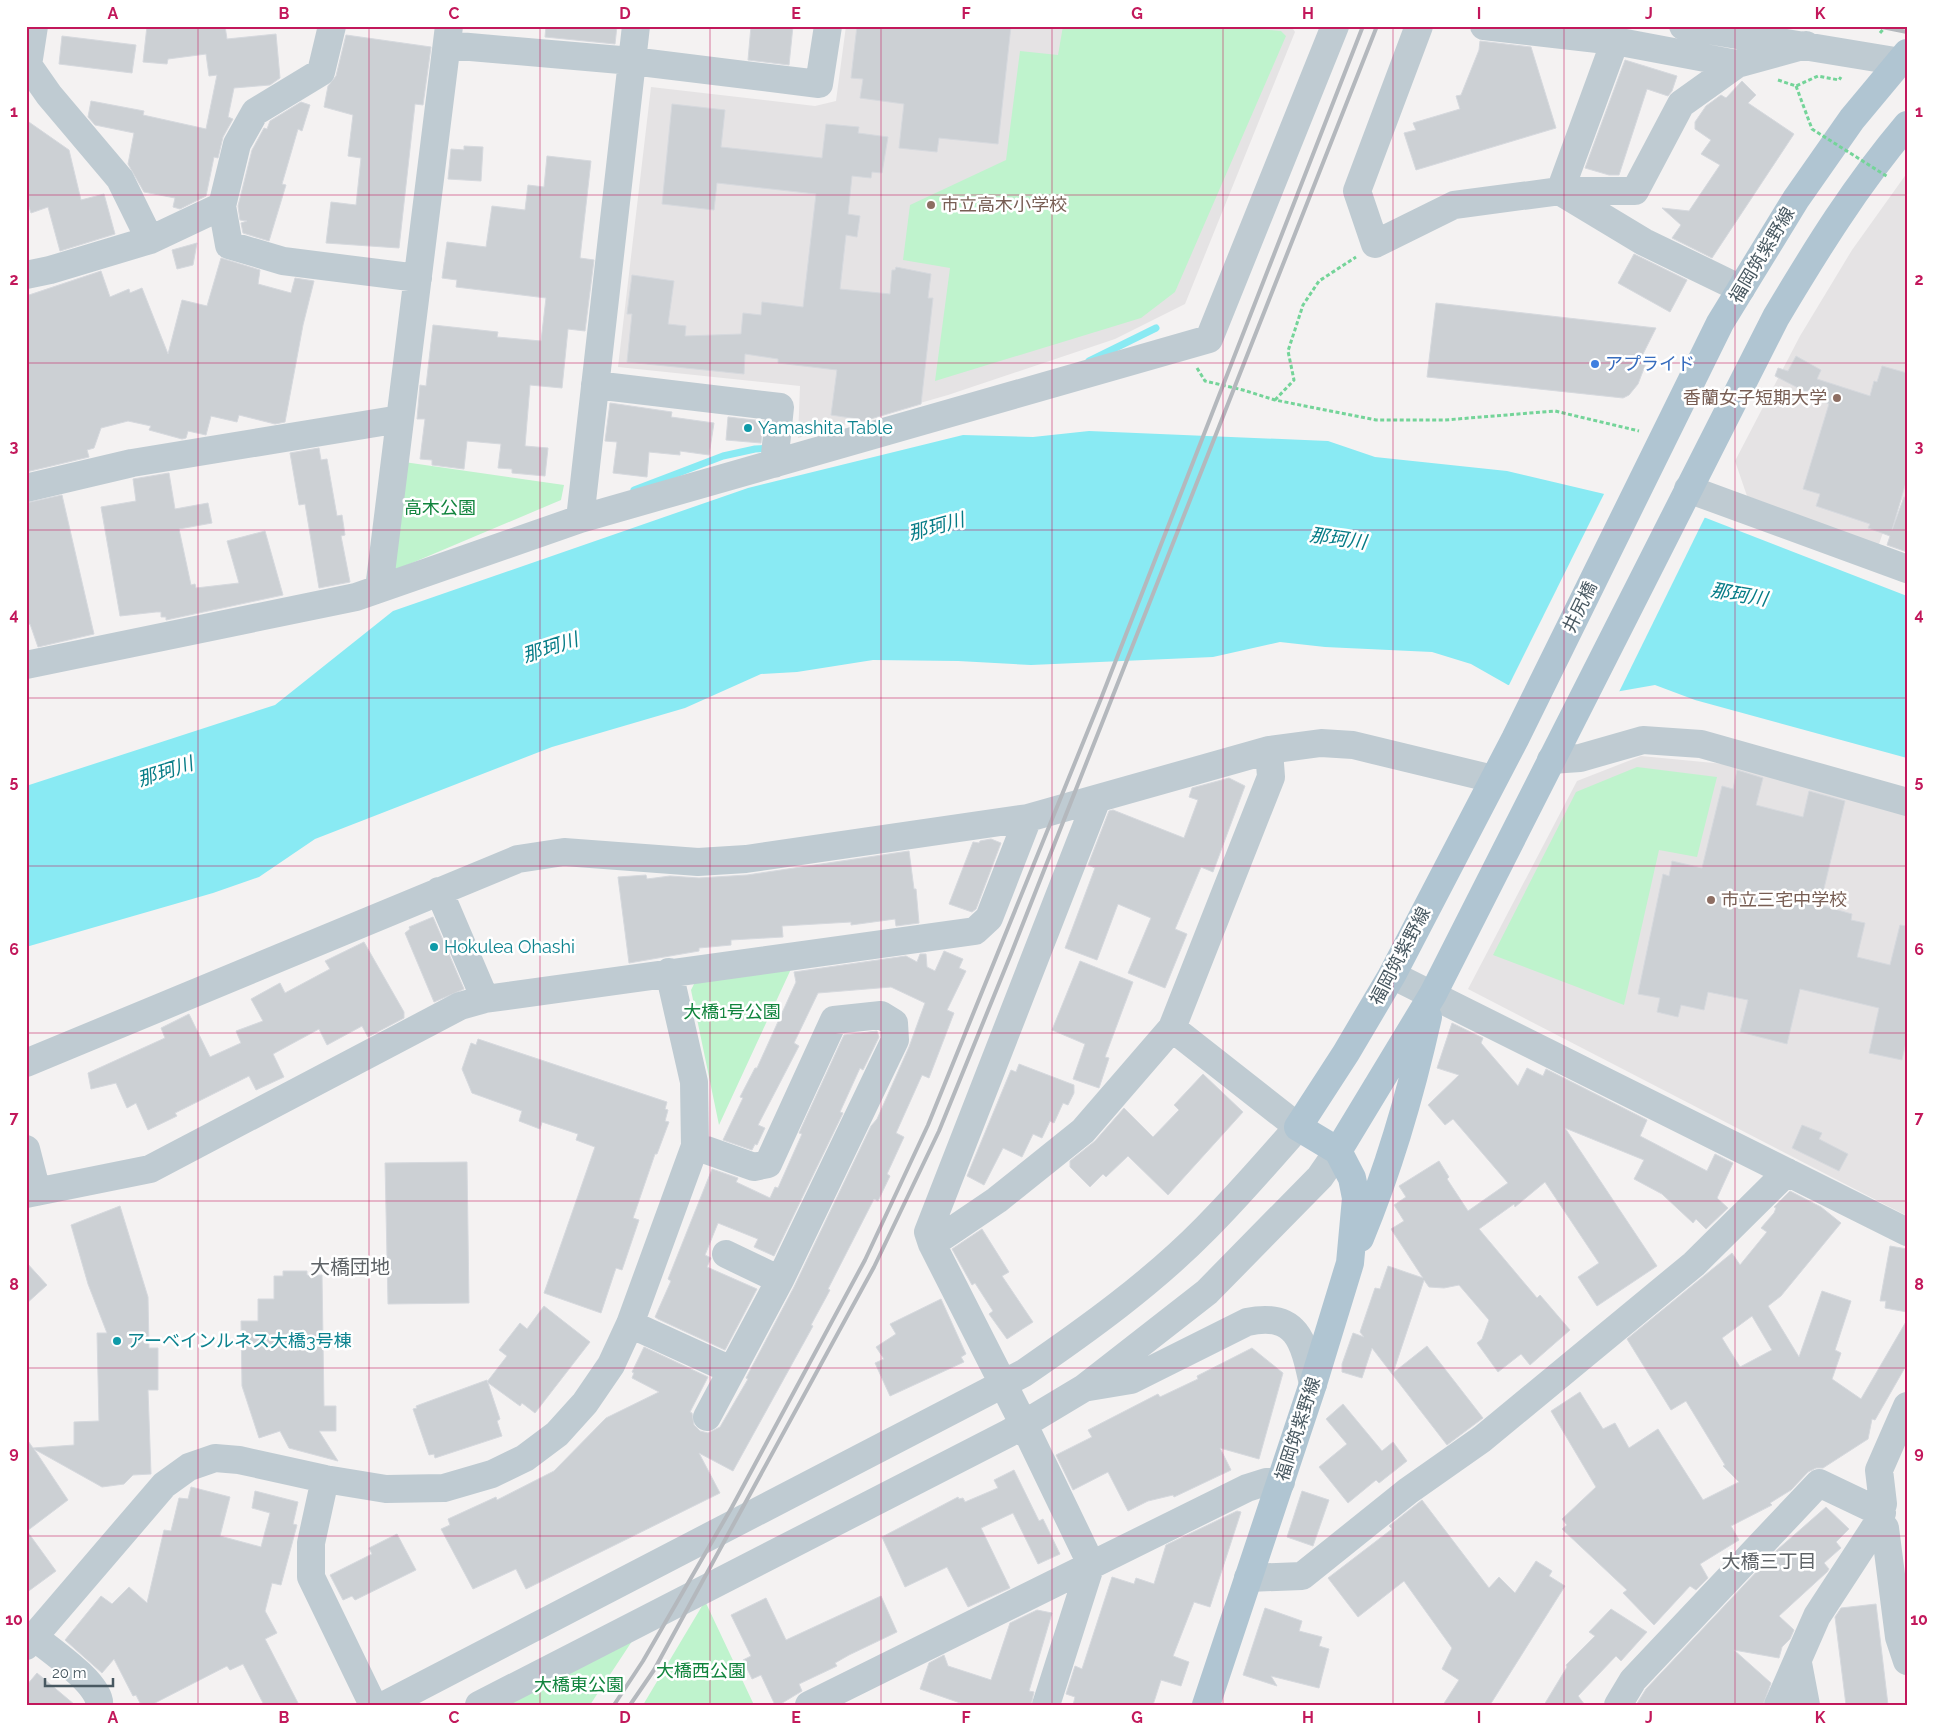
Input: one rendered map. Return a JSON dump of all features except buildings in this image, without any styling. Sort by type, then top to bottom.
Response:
[{"type":"main road","name":"福岡筑紫野線","points":[[1645,474],[1720,323],[1796,199],[1852,119],[1904,59]]},
{"type":"main road","points":[[1298,1127],[1338,1151],[1433,994],[1776,318],[1816,249],[1876,161],[1907,125]]},
{"type":"main road","name":"井尻橋","points":[[1515,740],[1645,474]]},
{"type":"main road","name":"福岡筑紫野線","points":[[1298,1127],[1346,1053],[1392,975],[1515,740]]},
{"type":"main road","points":[[1350,1263],[1379,1191],[1413,1084],[1433,994]]},
{"type":"main road","name":"福岡筑紫野線","points":[[1206,1705],[1313,1384],[1350,1263],[1356,1198],[1352,1178],[1338,1151]]},
{"type":"street","points":[[34,26],[28,65],[38,96],[120,179],[150,240]]},
{"type":"street","points":[[332,26],[321,72],[255,112],[237,144],[222,206],[228,245],[283,261],[418,278]]},
{"type":"street","points":[[580,519],[636,26]]},
{"type":"street","points":[[379,589],[448,35],[632,61],[819,84],[828,26]]},
{"type":"street","points":[[26,665],[356,597],[580,519],[1209,339],[1335,26]]},
{"type":"street","points":[[1419,26],[1357,191],[1375,244],[1454,205],[1560,191],[1635,191],[1681,104],[1736,64],[1806,45]]},
{"type":"street","points":[[1484,26],[1615,41],[1736,64]]},
{"type":"street","points":[[1682,26],[1904,59]]},
{"type":"street","points":[[1560,191],[1615,41]]},
{"type":"street","points":[[1560,191],[1644,242],[1741,289]]},
{"type":"street","points":[[26,275],[50,270],[150,240],[222,206]]},
{"type":"street","points":[[595,385],[780,407],[774,464]]},
{"type":"street","points":[[26,488],[132,463],[400,419]]},
{"type":"street","points":[[1687,491],[1907,569]]},
{"type":"street","points":[[1557,748],[1580,758],[1643,740],[1669,740],[1702,744],[1907,802]]},
{"type":"street","points":[[26,1063],[518,859],[564,852],[698,862],[746,859],[1028,818],[1269,750],[1321,743],[1353,745],[1493,779]]},
{"type":"street","points":[[932,1244],[996,1200],[1083,1131],[1172,1028],[1270,777],[1269,750]]},
{"type":"street","points":[[1046,1705],[1091,1564],[1024,1425],[932,1244],[928,1232],[1097,799]]},
{"type":"street","points":[[26,1149],[32,1193],[150,1169],[460,1006],[485,1000],[669,972],[975,931],[989,918],[1028,818]]},
{"type":"street","points":[[439,892],[485,1000]]},
{"type":"street","points":[[99,1705],[100,1699],[94,1687],[30,1641],[164,1485],[189,1467],[215,1458],[239,1460],[325,1479],[386,1488],[444,1488],[492,1474],[524,1458],[557,1434],[585,1403],[611,1365],[630,1324],[695,1146],[694,1082],[669,972]]},
{"type":"street","points":[[1392,975],[1907,1232]]},
{"type":"street","points":[[695,1146],[754,1167],[768,1164],[834,1020],[881,1015],[894,1024],[895,1040],[780,1280],[707,1417]]},
{"type":"street","points":[[385,1705],[1024,1373],[1089,1328],[1154,1276],[1205,1229],[1298,1127],[1172,1028]]},
{"type":"street","points":[[479,1705],[1024,1425],[1084,1388],[1207,1292],[1320,1177],[1338,1151]]},
{"type":"street","points":[[1248,1578],[1302,1576],[1408,1491],[1482,1439],[1694,1264],[1787,1172]]},
{"type":"street","points":[[726,1254],[780,1280]]},
{"type":"street","points":[[1084,1388],[1132,1380],[1247,1322],[1263,1319],[1284,1322],[1294,1331],[1304,1345],[1313,1384]]},
{"type":"street","points":[[630,1324],[732,1370]]},
{"type":"street","points":[[1907,1406],[1879,1470],[1883,1504],[1888,1522],[1899,1637],[1907,1662]]},
{"type":"street","points":[[325,1479],[311,1544],[311,1577],[373,1705]]},
{"type":"street","points":[[809,1705],[1247,1488],[1266,1482],[1281,1482]]},
{"type":"street","points":[[1618,1705],[1632,1680],[1818,1483],[1888,1522]]},
{"type":"street","points":[[1778,1705],[1817,1616],[1888,1522]]},
{"type":"street","points":[[1798,1663],[1806,1705]]},
{"type":"path","points":[[1796,86],[1812,129],[1888,177]]},
{"type":"path","points":[[1275,400],[1294,380],[1288,352],[1303,305],[1319,281],[1375,244]]},
{"type":"path","points":[[1184,346],[1205,382],[1243,390],[1275,400],[1376,420],[1445,420],[1555,411],[1639,431]]},
{"type":"shaded area","name":"市立高木小学校","points":[[846,26],[1291,26],[1295,32],[1185,304],[1115,339],[948,395],[798,438],[800,386],[618,367],[651,87],[815,106],[836,101]]},
{"type":"shaded area","name":"香蘭女子短期大学","points":[[1907,173],[1907,502],[1895,498],[1878,547],[1747,496],[1735,461],[1800,336],[1852,250]]},
{"type":"shaded area","name":"市立三宅中学校","points":[[1641,756],[1745,766],[1907,810],[1907,1216],[1468,989],[1577,781]]},
{"type":"green space","points":[[1063,26],[1221,26],[1281,31],[1286,36],[1175,292],[1141,318],[935,381],[950,268],[903,260],[910,205],[1006,160],[1020,51],[1058,55]]},
{"type":"green space","name":"高木公園","points":[[404,462],[564,485],[561,500],[393,571]]},
{"type":"green space","points":[[1637,767],[1717,777],[1697,857],[1659,850],[1624,1005],[1493,955],[1576,792]]},
{"type":"green space","name":"大橋1号公園","points":[[791,969],[719,1125],[691,990],[696,980]]},
{"type":"green space","name":"大橋西公園","points":[[705,1601],[754,1705],[643,1705]]},
{"type":"green space","name":"大橋東公園","points":[[642,1626],[590,1705],[502,1705]]},
{"type":"water","name":"那珂川","points":[[1089,431],[1328,441],[1375,457],[1507,471],[1706,518],[1907,596],[1907,758],[1695,700],[1655,685],[1615,692],[1508,685],[1471,664],[1432,652],[1325,647],[1280,642],[1213,657],[1031,665],[958,661],[873,660],[797,672],[761,674],[685,708],[552,747],[315,839],[259,877],[213,893],[26,947],[26,786],[275,705],[393,611],[748,488],[963,435],[1033,437]]},
{"type":"pier","points":[[1605,492],[1706,515],[1618,694],[1508,687]]},
{"type":"waterway","points":[[1089,361],[1156,328]]},
{"type":"waterway","points":[[634,490],[723,456],[755,449],[771,448]]},
{"type":"railway","points":[[614,1705],[643,1661],[732,1507],[865,1260],[928,1125],[1102,696],[1363,26]]},
{"type":"railway","points":[[630,1705],[654,1670],[874,1267],[939,1131],[1011,954],[1377,26]]},
{"type":"railway","points":[[1877,26],[1907,32]]},
{"type":"place","name":"市立高木小学校","points":[[931,205]]},
{"type":"place","name":"アプライド","points":[[1595,364]]},
{"type":"place","name":"香蘭女子短期大学","points":[[1837,398]]},
{"type":"place","name":"Yamashita Table","points":[[748,428]]},
{"type":"place","name":"市立三宅中学校","points":[[1711,900]]},
{"type":"place","name":"Hokulea Ohashi","points":[[434,947]]},
{"type":"place","name":"アーベインルネス大橋3号棟","points":[[117,1341]]},
{"type":"district","name":"大橋団地","points":[[350,1267]]},
{"type":"district","name":"大橋三丁目","points":[[1769,1561]]}]
